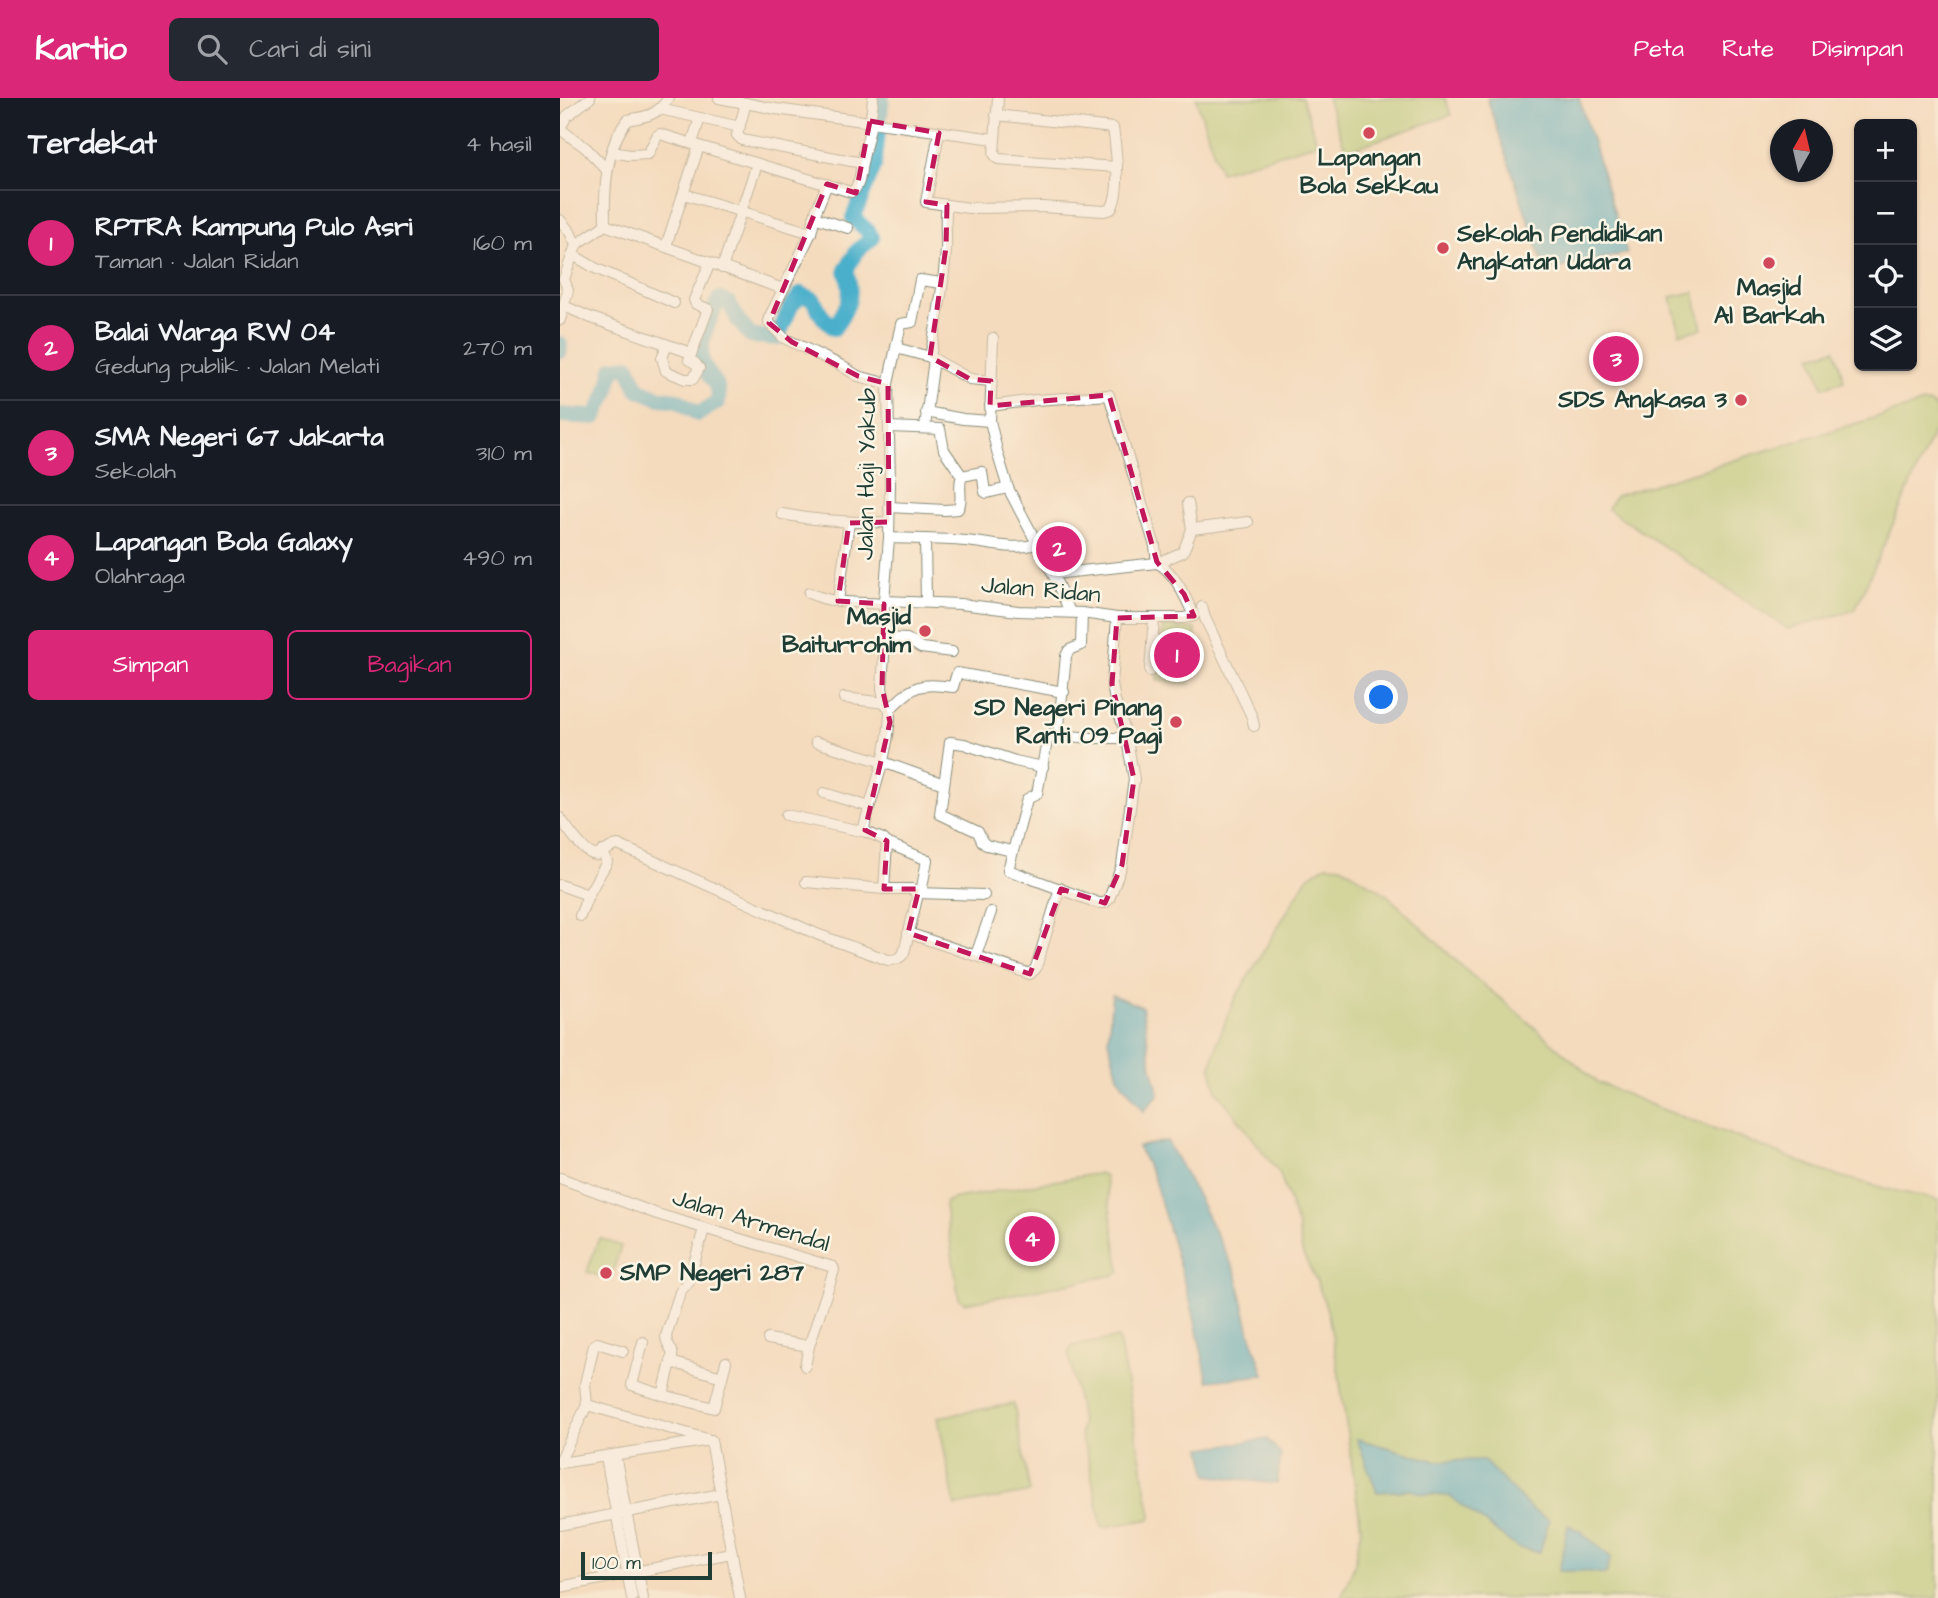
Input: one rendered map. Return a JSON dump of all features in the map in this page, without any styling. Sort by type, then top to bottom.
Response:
[{"type":"street","points":[[590,98],[567,116],[560,129],[586,148],[607,170]]},
{"type":"street","points":[[605,225],[605,181],[620,133],[626,122],[646,117],[660,109],[669,98]]},
{"type":"street","points":[[719,98],[746,103],[762,102],[798,112],[994,139]]},
{"type":"street","points":[[612,152],[648,154],[660,134],[854,191],[858,185],[872,122],[873,98]]},
{"type":"street","points":[[998,98],[994,139],[994,154],[998,159],[1117,167]]},
{"type":"street","points":[[746,103],[737,135],[739,138],[862,163]]},
{"type":"street","points":[[660,109],[740,127]]},
{"type":"street","points":[[939,133],[926,202],[947,208],[1111,209],[1115,202],[1117,167],[1113,131],[1110,126],[996,115]]},
{"type":"street","points":[[666,246],[684,194],[700,118]]},
{"type":"street","points":[[745,160],[751,142]]},
{"type":"street","points":[[722,268],[757,164]]},
{"type":"street","points":[[827,184],[810,233],[769,323],[792,342],[858,376],[888,384]]},
{"type":"street","points":[[684,194],[810,233]]},
{"type":"street","points":[[925,427],[943,283],[947,208]]},
{"type":"street","points":[[814,217],[848,228]]},
{"type":"street","points":[[560,220],[570,233],[575,250],[595,268],[674,303]]},
{"type":"street","points":[[605,225],[783,289]]},
{"type":"street","points":[[560,320],[568,290],[562,278],[575,250],[605,225]]},
{"type":"street","points":[[667,345],[662,358],[666,371],[692,379],[699,368],[689,360],[708,309],[696,304],[694,300],[709,263]]},
{"type":"street","name":"Jalan Haji Yakub","points":[[866,832],[864,827],[889,733],[888,706],[882,688],[889,538],[888,384],[901,324],[912,322],[920,280],[943,283]]},
{"type":"street","points":[[564,306],[691,353]]},
{"type":"street","points":[[993,338],[990,421],[998,455],[1008,488],[1070,612]]},
{"type":"street","points":[[896,348],[932,358],[970,379],[991,381]]},
{"type":"street","points":[[990,406],[1035,400],[1109,396],[1157,563]]},
{"type":"street","points":[[926,412],[990,421]]},
{"type":"street","points":[[889,507],[958,509],[961,505],[959,487],[962,476],[944,450],[941,429],[890,426]]},
{"type":"street","points":[[962,476],[982,472],[987,493],[1008,488]]},
{"type":"street","points":[[1053,574],[1157,563],[1183,552],[1192,528],[1188,503]]},
{"type":"street","points":[[782,514],[849,523],[888,522]]},
{"type":"street","points":[[1192,528],[1248,522]]},
{"type":"street","points":[[838,601],[849,523]]},
{"type":"street","points":[[889,538],[968,541],[1008,547],[1037,544]]},
{"type":"street","points":[[925,540],[926,602]]},
{"type":"street","name":"Jalan Ridan","points":[[809,593],[838,601],[960,604],[1117,618],[1191,618],[1194,616],[1184,594],[1164,567],[1157,563]]},
{"type":"street","points":[[1202,607],[1254,726]]},
{"type":"street","points":[[1059,735],[1066,654],[1081,643],[1082,613]]},
{"type":"street","points":[[1117,618],[1112,684],[1127,738],[1134,779],[1122,865],[1109,899],[1098,903],[1009,871],[1027,799],[1037,794],[1048,736],[1127,738]]},
{"type":"street","points":[[1150,671],[1154,618]]},
{"type":"street","points":[[885,638],[907,639],[921,648],[953,652]]},
{"type":"street","points":[[844,698],[888,706],[918,687],[930,684],[953,687],[957,673],[1063,692]]},
{"type":"street","points":[[816,742],[944,784]]},
{"type":"street","points":[[1012,852],[986,845],[978,832],[940,814],[950,742],[1043,767]]},
{"type":"street","points":[[824,793],[870,807]]},
{"type":"street","points":[[560,818],[589,853],[597,855],[618,845],[819,935],[888,960],[901,957],[927,860],[887,844],[883,839],[866,832],[786,815]]},
{"type":"street","points":[[884,889],[887,844]]},
{"type":"street","points":[[580,916],[588,895],[607,862],[602,851]]},
{"type":"street","points":[[806,882],[913,889],[918,893],[984,895]]},
{"type":"street","points":[[560,885],[588,895]]},
{"type":"street","points":[[908,933],[1030,974],[1036,968],[1060,888]]},
{"type":"street","points":[[976,955],[991,912]]},
{"type":"street","name":"Jalan Armendal","points":[[560,1178],[657,1214],[834,1268],[805,1366]]},
{"type":"street","points":[[663,1395],[673,1355],[666,1336],[680,1292],[689,1281],[704,1229]]},
{"type":"street","points":[[768,1339],[809,1346]]},
{"type":"street","points":[[643,1342],[632,1385],[714,1408],[726,1362]]},
{"type":"street","points":[[623,1351],[594,1344],[585,1384],[587,1405],[562,1449],[560,1462],[711,1440]]},
{"type":"street","points":[[671,1362],[722,1377]]},
{"type":"street","points":[[587,1405],[711,1440]]},
{"type":"street","points":[[672,1445],[676,1429]]},
{"type":"street","points":[[711,1440],[740,1598]]},
{"type":"street","points":[[610,1456],[632,1572],[632,1598]]},
{"type":"street","points":[[560,1525],[721,1494]]},
{"type":"street","points":[[560,1587],[731,1553]]},
{"type":"street","points":[[632,1572],[643,1598]]},
{"type":"highlighted area","points":[[870,121],[939,133],[926,202],[947,205],[946,247],[930,357],[970,379],[991,381],[990,406],[1109,395],[1157,562],[1184,594],[1194,616],[1117,618],[1112,684],[1134,779],[1122,865],[1105,903],[1061,889],[1030,974],[908,933],[919,889],[884,889],[887,841],[865,830],[890,722],[882,688],[884,604],[838,601],[849,523],[889,522],[888,384],[858,376],[792,342],[769,323],[827,184],[856,193]]},
{"type":"green space","points":[[1196,98],[1302,98],[1317,143],[1220,172]]},
{"type":"green space","name":"Lapangan Bola Sekkau","points":[[1327,98],[1445,98],[1451,115],[1346,151]]},
{"type":"green space","points":[[1694,292],[1702,329],[1680,333],[1671,297]]},
{"type":"green space","points":[[1835,349],[1844,381],[1823,387],[1812,356]]},
{"type":"green space","points":[[1924,403],[1937,409],[1938,422],[1855,610],[1788,629],[1608,509],[1615,496]]},
{"type":"green space","points":[[1163,626],[1196,629],[1190,684],[1157,680]]},
{"type":"green space","points":[[1326,865],[1341,866],[1386,894],[1470,974],[1597,1082],[1831,1174],[1938,1200],[1938,1598],[1341,1598],[1355,1563],[1361,1528],[1328,1313],[1302,1252],[1298,1227],[1280,1174],[1217,1091],[1211,1068],[1218,1040],[1234,1001],[1307,878]]},
{"type":"green space","points":[[1100,1173],[1105,1177],[1120,1272],[965,1303],[959,1299],[946,1202]]},
{"type":"green space","points":[[599,1238],[621,1246],[610,1280],[587,1272]]},
{"type":"green space","points":[[1117,1338],[1151,1516],[1150,1519],[1102,1527],[1086,1449],[1081,1437],[1082,1425],[1069,1354],[1073,1346]]},
{"type":"green space","points":[[1014,1404],[1030,1492],[955,1506],[938,1417]]},
{"type":"water","points":[[1487,98],[1579,98],[1627,253],[1552,270],[1544,267]]},
{"type":"water","points":[[1112,995],[1142,1007],[1159,1094],[1144,1111],[1119,1079],[1108,1040]]},
{"type":"water","points":[[1167,1141],[1236,1273],[1250,1333],[1264,1375],[1208,1381],[1193,1312],[1153,1176],[1138,1147]]},
{"type":"water","points":[[1267,1439],[1281,1454],[1277,1484],[1208,1475],[1202,1448]]},
{"type":"water","points":[[1357,1439],[1436,1461],[1483,1460],[1532,1510],[1549,1520],[1540,1552],[1518,1548],[1449,1496],[1422,1494],[1413,1490],[1377,1492]]},
{"type":"water","points":[[1568,1525],[1580,1531],[1611,1557],[1606,1574],[1559,1571]]},
{"type":"waterway","points":[[560,415],[595,417],[607,393],[613,368],[628,366],[638,389],[660,398],[678,400],[698,414],[718,402],[716,383],[705,369],[702,348],[706,330],[719,299],[729,303],[739,322],[751,336],[777,338],[791,306],[801,294],[814,300],[822,316],[834,328],[849,300],[850,287],[846,270],[857,251],[872,238],[853,218],[874,166],[882,98]]},
{"type":"waterway","points":[[560,344],[560,351]]},
{"type":"place","name":"Lapangan Bola Sekkau","points":[[1369,133]]},
{"type":"place","name":"Sekolah Pendidikan Angkatan Udara","points":[[1443,248]]},
{"type":"place","name":"Masjid Al Barkah","points":[[1769,263]]},
{"type":"place","name":"SMA Negeri 67 Jakarta","points":[[1616,359]]},
{"type":"place","name":"SDS Angkasa 3","points":[[1741,400]]},
{"type":"place","name":"Balai Warga RW 04","points":[[1059,549]]},
{"type":"place","name":"Masjid Baiturrohim","points":[[925,631]]},
{"type":"place","name":"RPTRA Kampung Pulo Asri","points":[[1177,655]]},
{"type":"place","name":"SD Negeri Pinang Ranti 09 Pagi","points":[[1176,722]]},
{"type":"place","name":"Lapangan Bola Galaxy","points":[[1032,1239]]},
{"type":"place","name":"SMP Negeri 287","points":[[606,1273]]}]
